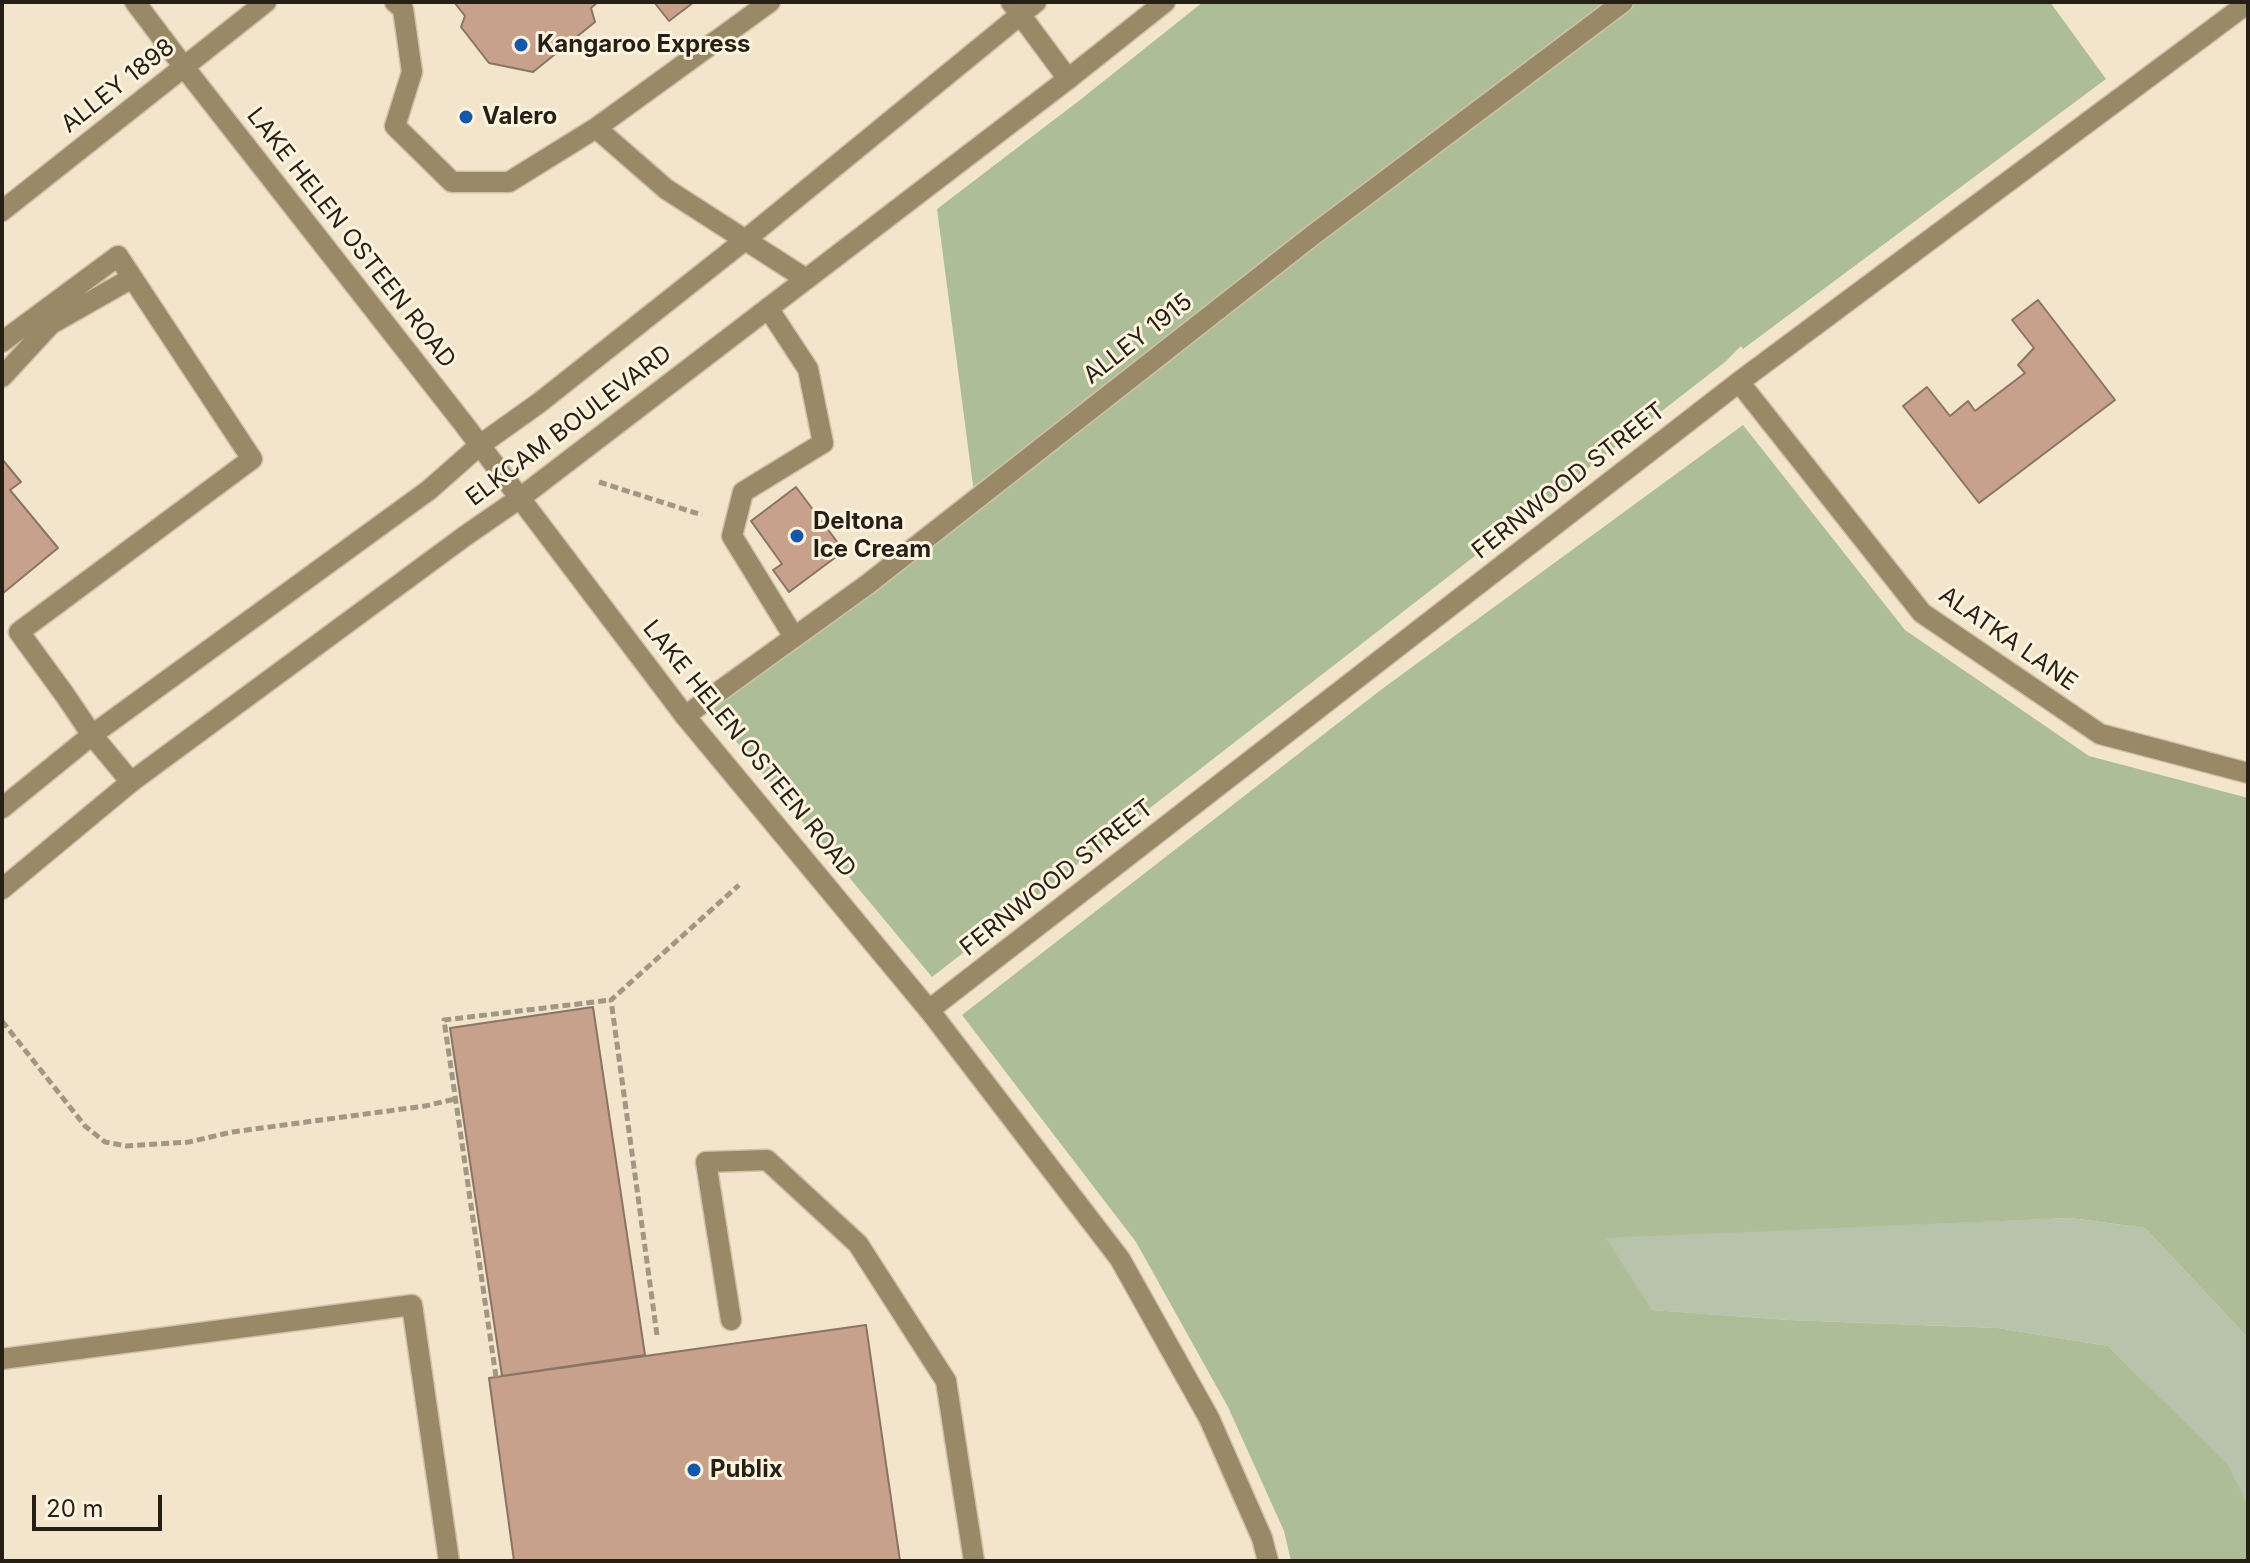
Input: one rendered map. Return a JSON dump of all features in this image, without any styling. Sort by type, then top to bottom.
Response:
[{"type":"street","name":"LAKE HELEN OSTEEN ROAD","points":[[135,2],[480,445],[685,716],[929,1010],[1120,1259],[1209,1418],[1262,1538],[1268,1561]]},
{"type":"street","name":"ALLEY 1898","points":[[2,211],[266,2]]},
{"type":"street","points":[[395,2],[403,9],[412,72],[395,126],[452,182],[509,182],[596,128],[770,2]]},
{"type":"street","name":"ELKCAM BOULEVARD","points":[[2,889],[131,782],[520,498],[1165,2]]},
{"type":"street","name":"ALLEY 1915","points":[[685,716],[880,574],[1313,235],[1623,2]]},
{"type":"street","name":"FERNWOOD STREET","points":[[929,1010],[1739,382],[2248,3]]},
{"type":"street","points":[[1022,6],[1068,79]]},
{"type":"street","name":"ELKCAM BOULEVARD","points":[[2,808],[92,735],[429,490],[480,445],[539,403],[745,240],[1022,6]]},
{"type":"street","points":[[596,128],[666,189],[806,279]]},
{"type":"street","points":[[2,342],[118,256],[252,459],[10,629],[131,782]]},
{"type":"street","points":[[2,377],[51,324],[132,278]]},
{"type":"street","points":[[768,308],[808,369],[823,443],[743,492],[732,536],[794,637]]},
{"type":"street","name":"ALATKA LANE","points":[[1739,382],[1922,613],[2100,734],[2248,773]]},
{"type":"street","points":[[731,1320],[706,1162],[767,1160],[858,1244],[946,1381],[974,1561]]},
{"type":"street","points":[[2,1359],[412,1305],[449,1561]]},
{"type":"path","points":[[599,482],[702,515]]},
{"type":"path","points":[[496,1377],[444,1020],[611,1000],[739,885]]},
{"type":"path","points":[[611,1000],[657,1335]]},
{"type":"path","points":[[2,1021],[85,1126],[105,1142],[127,1146],[189,1142],[232,1132],[425,1106],[455,1099]]},
{"type":"green space","points":[[1203,2],[2050,2],[2106,79],[1743,349],[1741,346],[1725,362],[932,977],[705,704],[974,493],[937,209]]},
{"type":"green space","points":[[1743,425],[1905,630],[2089,756],[2248,798],[2248,1338],[2145,1228],[2071,1218],[1606,1238],[1652,1310],[1789,1320],[1998,1328],[2108,1346],[2228,1465],[2248,1506],[2248,1561],[1291,1561],[1284,1531],[1228,1407],[1136,1242],[962,1015],[1382,689]]},
{"type":"green space","points":[[2071,1218],[2145,1228],[2248,1338],[2248,1506],[2227,1465],[2108,1346],[1998,1328],[1789,1320],[1651,1310],[1605,1237]]},
{"type":"building","name":"Kangaroo Express","points":[[454,2],[598,2],[591,8],[595,22],[533,72],[489,63],[461,27],[465,16]]},
{"type":"building","points":[[654,2],[694,2],[669,21]]},
{"type":"building","points":[[2038,300],[2115,400],[1979,503],[1903,406],[1927,387],[1950,416],[1968,401],[1975,411],[2025,373],[2018,365],[2034,348],[2012,320]]},
{"type":"building","points":[[2,459],[21,482],[10,490],[58,548],[2,594]]},
{"type":"building","name":"Deltona Ice Cream","points":[[796,487],[844,551],[789,592],[773,570],[782,564],[751,521]]},
{"type":"building","points":[[593,1007],[645,1355],[502,1376],[450,1028]]},
{"type":"building","name":"Publix","points":[[866,1325],[900,1561],[514,1561],[489,1378]]},
{"type":"place","name":"Kangaroo Express","points":[[521,45]]},
{"type":"place","name":"Valero","points":[[466,117]]},
{"type":"place","name":"Deltona Ice Cream","points":[[797,536]]},
{"type":"place","name":"Publix","points":[[694,1470]]}]
